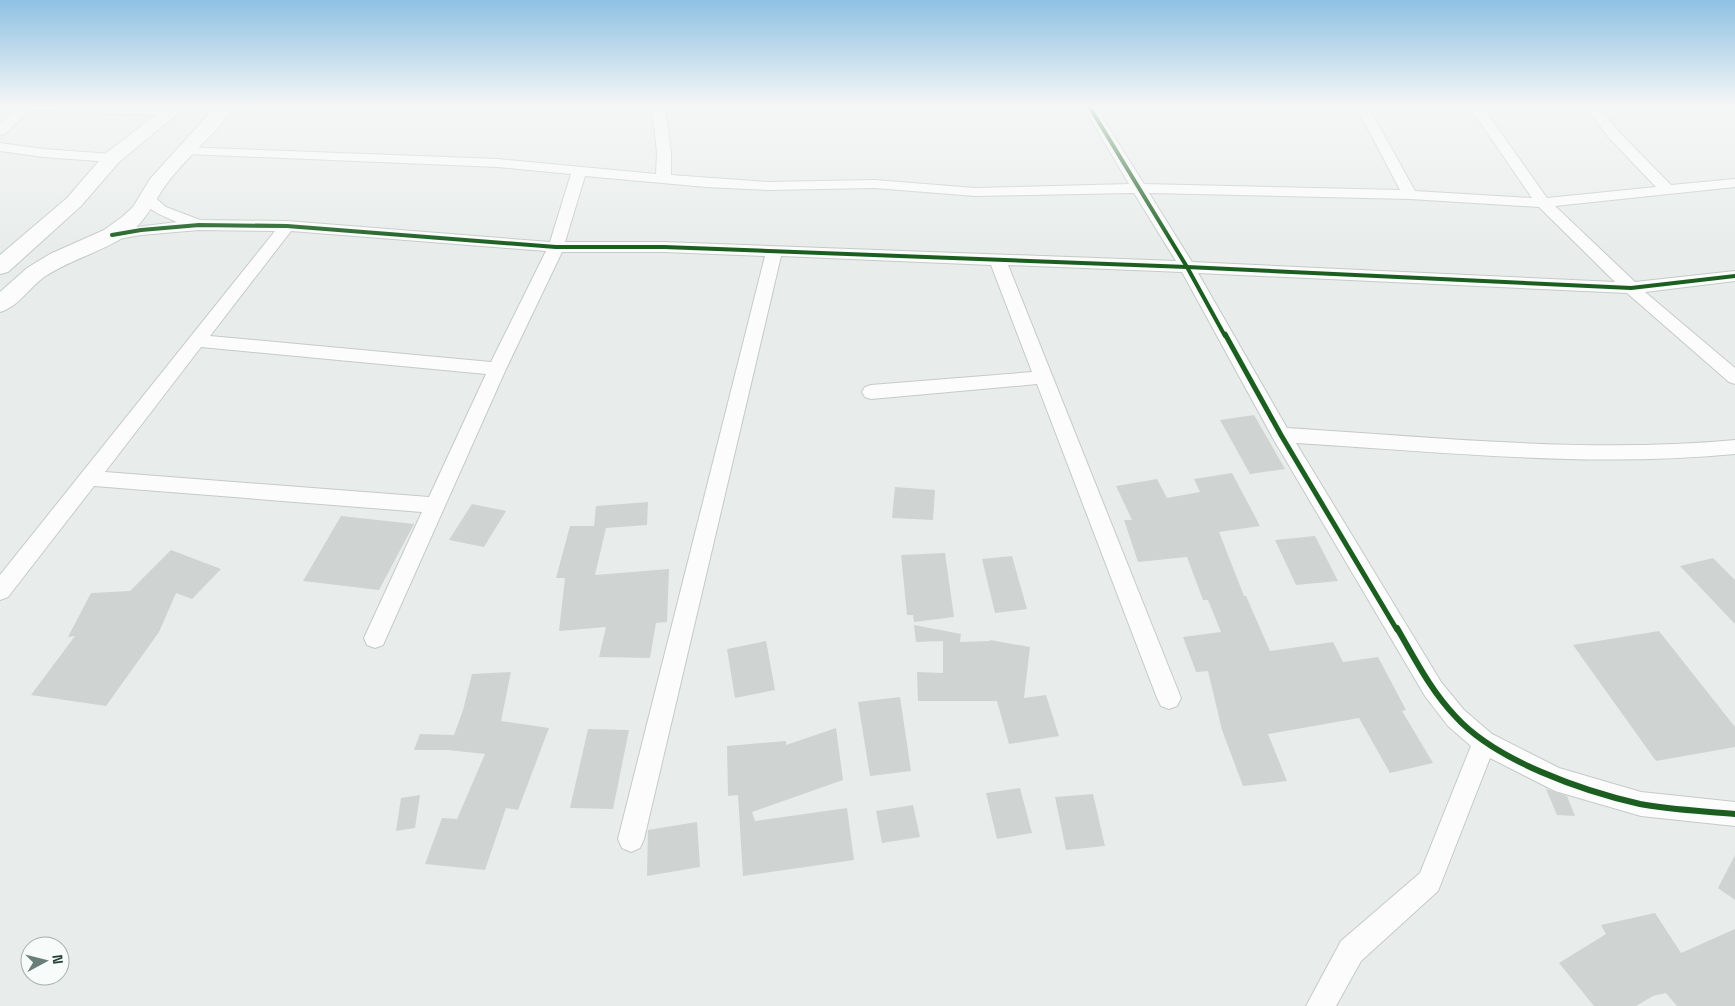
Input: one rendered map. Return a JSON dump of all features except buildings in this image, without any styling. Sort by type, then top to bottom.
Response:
[{"type":"main road","points":[[3,267],[59,216],[119,153]]},
{"type":"main road","points":[[0,304],[35,273],[58,259],[104,238],[129,222],[141,210],[176,153]]},
{"type":"main road","points":[[59,216],[61,233],[74,241],[104,238]]},
{"type":"main road","points":[[0,290],[17,279],[35,273]]},
{"type":"street","points":[[43,153],[112,158]]},
{"type":"street","points":[[367,153],[768,186],[875,184],[975,192],[1138,188],[1410,195],[1543,203],[1668,192],[1735,183]]},
{"type":"street","points":[[663,153],[666,170],[663,178]]},
{"type":"street","points":[[1117,153],[1187,267],[1281,435],[1433,688],[1456,718],[1484,742],[1555,779],[1641,804],[1735,814]]},
{"type":"street","points":[[1387,153],[1410,195]]},
{"type":"street","points":[[1508,153],[1543,203],[1631,288],[1735,378]]},
{"type":"street","points":[[1631,153],[1668,192]]},
{"type":"street","points":[[376,638],[497,369],[556,247],[580,170]]},
{"type":"street","points":[[147,198],[160,210],[199,225]]},
{"type":"street","points":[[104,238],[141,230],[199,225],[287,226],[556,247],[664,247],[1187,267],[1631,288],[1735,276]]},
{"type":"street","points":[[0,591],[287,226]]},
{"type":"street","points":[[630,839],[774,252]]},
{"type":"street","points":[[998,261],[1169,698]]},
{"type":"street","points":[[196,341],[497,369]]},
{"type":"street","points":[[871,392],[1043,377]]},
{"type":"street","points":[[1281,435],[1531,450],[1683,452],[1735,447]]},
{"type":"street","points":[[88,478],[436,505]]},
{"type":"street","points":[[1320,1006],[1351,951],[1429,882],[1484,742]]},
{"type":"cycle path","points":[[1118,153],[1187,267],[1281,435],[1433,689],[1456,718],[1484,742],[1555,779],[1641,804],[1735,814]]},
{"type":"cycle path","points":[[112,235],[141,230],[199,225],[287,226],[556,247],[664,247],[1187,267],[1631,288],[1735,276]]}]
